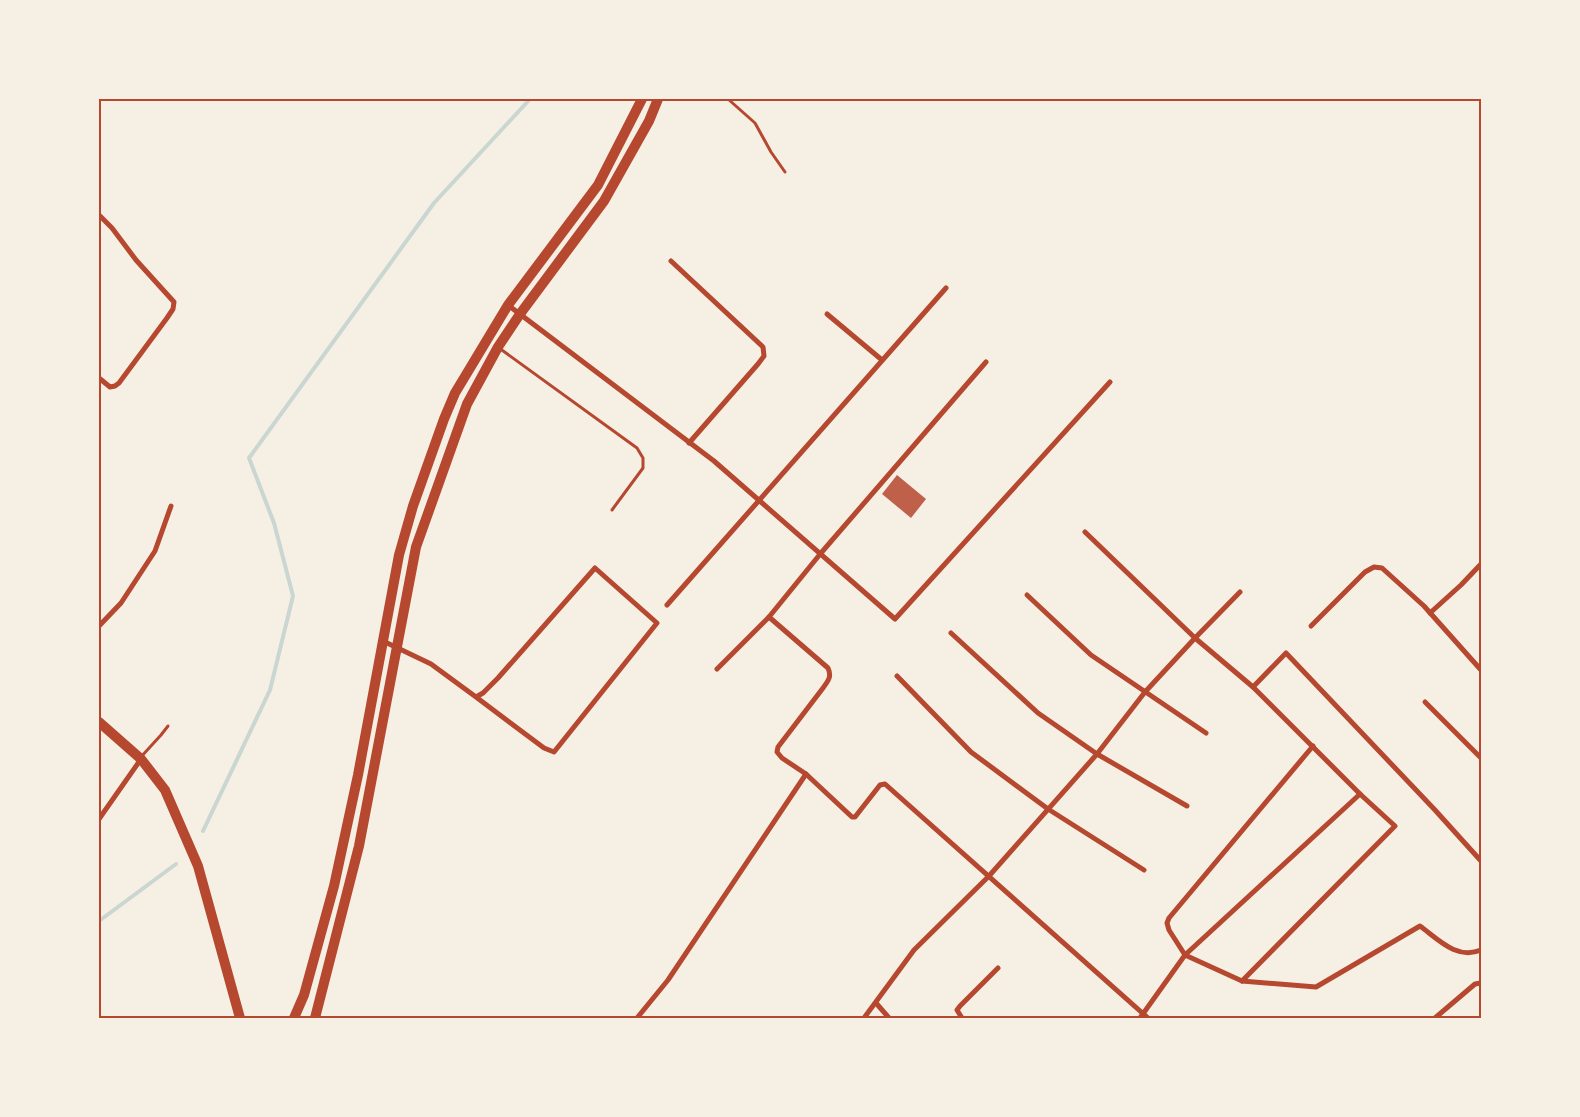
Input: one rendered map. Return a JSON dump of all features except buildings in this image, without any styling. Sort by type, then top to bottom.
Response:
[{"type":"main road","points":[[294,1018],[304,995],[334,886],[358,775],[400,555],[413,506],[444,419],[455,393],[508,305],[598,185],[642,99]]},
{"type":"main road","points":[[315,1018],[359,846],[416,547],[467,404],[498,348],[520,314],[604,201],[649,121],[658,99]]},
{"type":"main road","points":[[99,722],[141,759],[165,790],[198,866],[240,1018]]},
{"type":"street","points":[[99,215],[174,302],[173,309],[168,318],[119,383],[116,386],[110,387],[99,378]]},
{"type":"street","points":[[671,261],[750,334],[763,348],[764,356],[689,443]]},
{"type":"street","points":[[667,605],[946,288]]},
{"type":"street","points":[[508,305],[714,461],[895,619],[1110,382]]},
{"type":"street","points":[[826,314],[882,360]]},
{"type":"street","points":[[717,669],[769,617],[821,553],[986,362]]},
{"type":"street","points":[[99,626],[121,603],[155,551],[171,506]]},
{"type":"street","points":[[1085,532],[1195,638],[1253,687],[1360,794],[1395,826],[1242,981]]},
{"type":"street","points":[[1430,613],[1461,586],[1481,564]]},
{"type":"street","points":[[1311,626],[1366,572],[1374,567],[1382,568],[1430,613],[1481,670]]},
{"type":"street","points":[[383,641],[431,664],[544,748],[554,752],[658,623],[594,568],[498,678],[483,693],[476,696]]},
{"type":"street","points":[[864,1018],[914,950],[989,876],[1096,754],[1145,692],[1240,592]]},
{"type":"street","points":[[1027,595],[1091,655],[1206,733]]},
{"type":"street","points":[[769,617],[828,668],[830,673],[830,678],[823,688],[778,747],[777,752],[782,758],[806,774],[845,812],[855,818],[880,785],[885,784],[989,876],[1141,1016],[1148,1018]]},
{"type":"street","points":[[952,633],[1038,713],[1096,754],[1187,806]]},
{"type":"street","points":[[1253,687],[1286,653],[1481,861]]},
{"type":"street","points":[[897,676],[971,752],[1048,809],[1144,870]]},
{"type":"street","points":[[1425,702],[1481,758]]},
{"type":"street","points":[[1312,746],[1169,918],[1167,923],[1169,930],[1185,955],[1242,981],[1316,987],[1420,926],[1456,952],[1471,954],[1481,950]]},
{"type":"street","points":[[99,819],[141,759]]},
{"type":"street","points":[[637,1018],[668,980],[806,774]]},
{"type":"street","points":[[1141,1016],[1185,955],[1360,794]]},
{"type":"street","points":[[962,1018],[957,1010],[998,968]]},
{"type":"street","points":[[1435,1018],[1475,984],[1481,983]]},
{"type":"street","points":[[876,1003],[889,1018]]},
{"type":"lane","points":[[728,99],[755,123],[785,172]]},
{"type":"lane","points":[[498,348],[637,448],[643,458],[644,468],[612,510]]},
{"type":"lane","points":[[141,759],[168,726]]},
{"type":"waterway","points":[[203,831],[270,690],[293,596],[274,523],[249,458],[434,203],[530,99]]},
{"type":"waterway","points":[[99,921],[176,864]]}]
